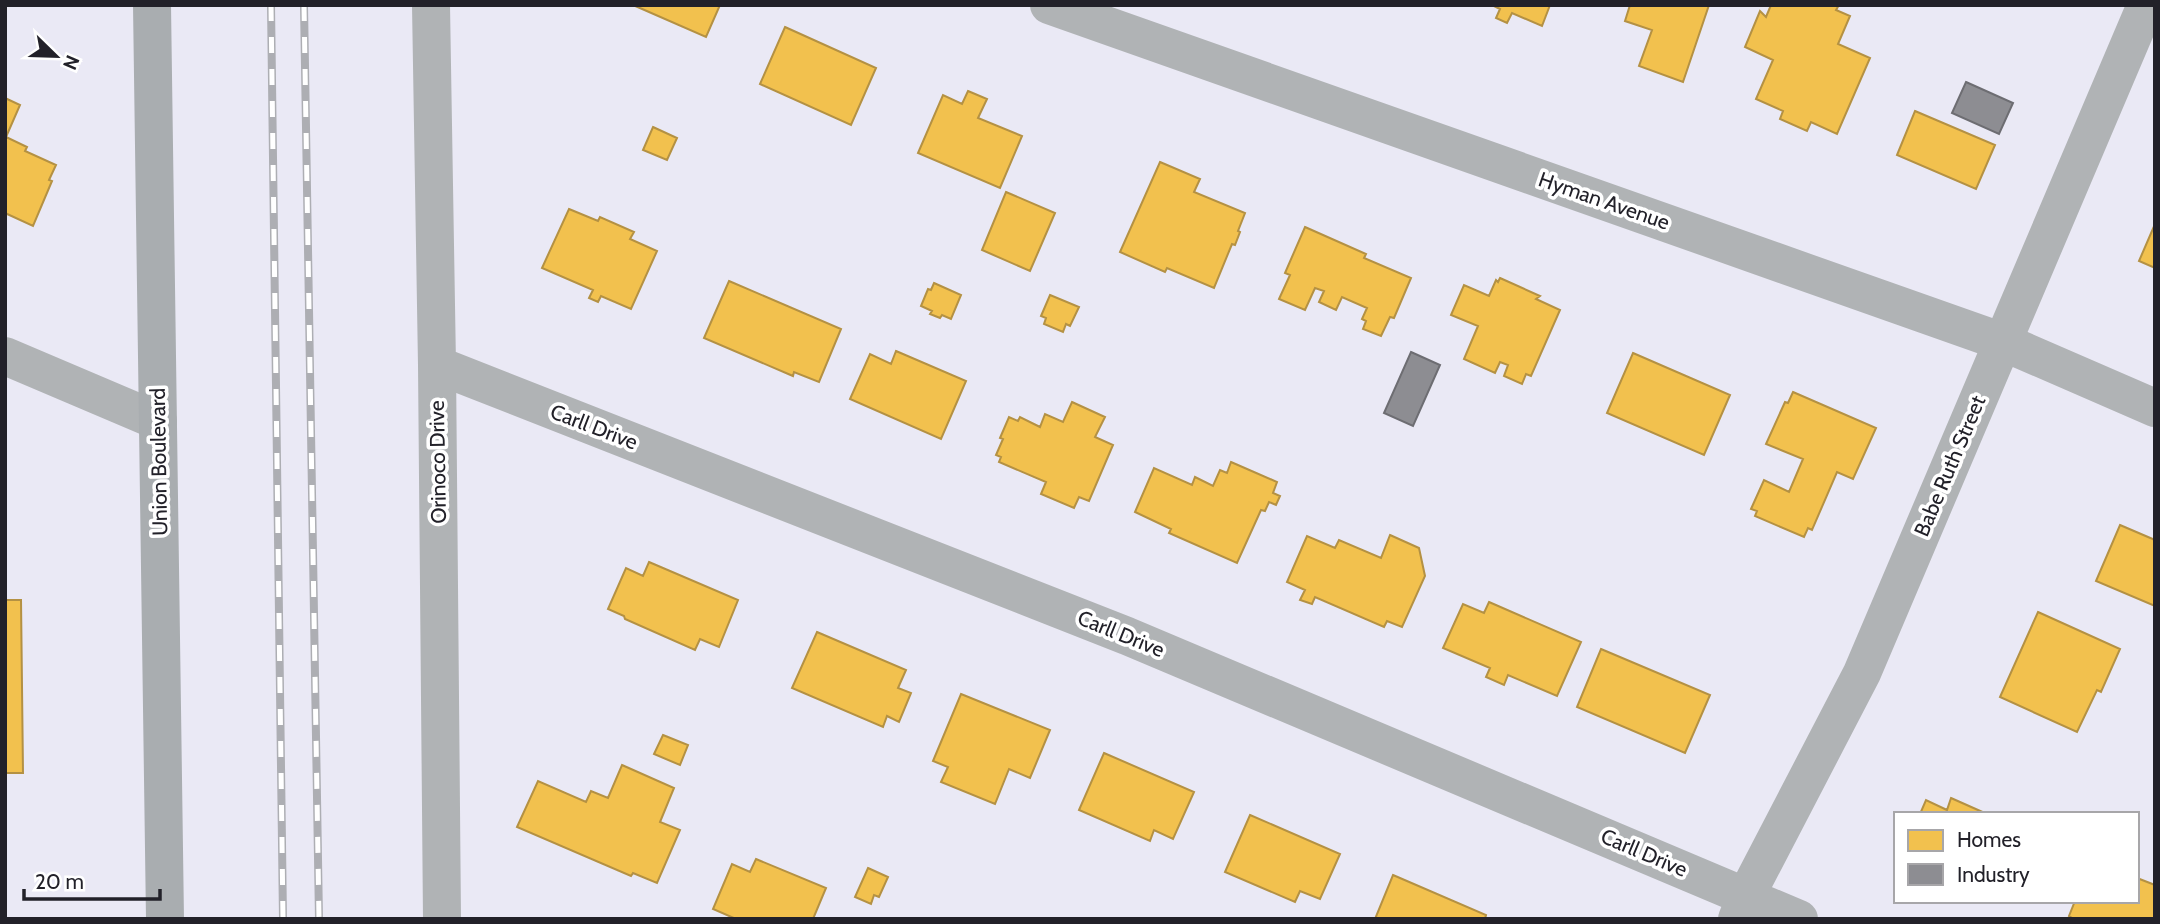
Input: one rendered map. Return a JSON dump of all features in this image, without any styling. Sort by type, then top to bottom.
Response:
[{"type":"main road","name":"Union Boulevard","points":[[152,5],[165,919]]},
{"type":"street","name":"Orinoco Drive","points":[[431,5],[445,917]]},
{"type":"street","name":"Hyman Avenue","points":[[1049,5],[2003,342],[2155,408]]},
{"type":"street","name":"Babe Ruth Street","points":[[1741,907],[1862,673],[2146,5]]},
{"type":"street","points":[[5,356],[158,421]]},
{"type":"street","name":"Carll Drive","points":[[437,365],[1127,636],[1741,907],[1799,919]]},
{"type":"building: Homes","points":[[633,5],[720,5],[706,37]]},
{"type":"building: Homes","points":[[1492,5],[1550,5],[1542,26],[1512,13],[1507,23],[1496,18],[1500,9]]},
{"type":"building: Homes","points":[[1630,5],[1709,5],[1683,82],[1639,66],[1652,30],[1625,21]]},
{"type":"building: Homes","points":[[1771,5],[1839,5],[1836,10],[1850,16],[1838,44],[1870,58],[1837,134],[1811,122],[1807,131],[1780,119],[1783,111],[1756,99],[1773,60],[1745,47],[1760,11],[1766,17]]},
{"type":"building: Homes","points":[[785,27],[876,68],[851,125],[760,84]]},
{"type":"building: Homes","points":[[968,91],[987,99],[978,118],[1022,136],[1000,188],[918,153],[943,95],[962,104]]},
{"type":"building: Homes","points":[[5,98],[20,105],[6,137],[27,147],[25,151],[56,165],[33,226],[5,213]]},
{"type":"building: Homes","points":[[1915,111],[1995,145],[1976,189],[1897,155]]},
{"type":"building: Homes","points":[[653,127],[677,138],[667,160],[643,150]]},
{"type":"building: Homes","points":[[1160,162],[1200,179],[1194,192],[1245,213],[1235,245],[1232,244],[1214,288],[1167,268],[1165,272],[1120,252]]},
{"type":"building: Homes","points":[[1006,192],[1055,213],[1030,271],[982,250]]},
{"type":"building: Homes","points":[[569,209],[598,221],[600,217],[634,232],[630,239],[657,251],[631,309],[601,296],[598,302],[589,298],[593,290],[542,268]]},
{"type":"building: Homes","points":[[2155,224],[2155,268],[2139,261]]},
{"type":"building: Homes","points":[[1305,227],[1366,254],[1364,258],[1411,278],[1394,318],[1390,317],[1381,336],[1363,329],[1366,321],[1362,319],[1367,308],[1342,297],[1336,310],[1319,302],[1324,291],[1315,288],[1305,310],[1279,299],[1290,275],[1285,273]]},
{"type":"building: Homes","points":[[1500,278],[1540,296],[1536,299],[1560,310],[1531,376],[1526,374],[1522,384],[1504,376],[1508,365],[1500,362],[1495,373],[1464,359],[1478,326],[1451,315],[1464,285],[1489,296],[1496,280],[1498,282]]},
{"type":"building: Homes","points":[[729,281],[841,329],[819,382],[794,372],[793,376],[704,338]]},
{"type":"building: Homes","points":[[934,283],[961,295],[951,319],[930,314],[932,311],[921,306],[928,289],[931,290]]},
{"type":"building: Homes","points":[[1050,295],[1079,307],[1070,326],[1066,324],[1063,332],[1044,324],[1046,318],[1041,316]]},
{"type":"building: Homes","points":[[896,351],[966,381],[941,439],[850,399],[870,354],[891,364]]},
{"type":"building: Homes","points":[[1633,353],[1730,395],[1704,455],[1607,413]]},
{"type":"building: Homes","points":[[1793,392],[1876,428],[1853,479],[1837,472],[1812,530],[1808,528],[1804,537],[1755,516],[1757,511],[1751,509],[1764,480],[1789,492],[1803,459],[1766,444],[1785,402],[1788,403]]},
{"type":"building: Homes","points":[[1072,402],[1105,417],[1095,437],[1113,445],[1089,501],[1079,497],[1074,508],[1041,494],[1046,482],[999,462],[1001,457],[996,455],[1009,417],[1018,421],[1020,417],[1040,427],[1045,414],[1063,422]]},
{"type":"building: Homes","points":[[1231,462],[1277,482],[1273,493],[1280,496],[1276,505],[1269,502],[1265,511],[1261,510],[1237,563],[1169,533],[1171,529],[1135,512],[1154,468],[1192,485],[1195,477],[1213,486],[1220,470],[1227,473]]},
{"type":"building: Homes","points":[[2120,525],[2155,540],[2155,606],[2096,581]]},
{"type":"building: Homes","points":[[1390,535],[1419,548],[1425,576],[1402,627],[1387,621],[1384,627],[1315,597],[1312,604],[1300,600],[1305,590],[1287,582],[1307,536],[1335,548],[1339,540],[1381,558]]},
{"type":"building: Homes","points":[[649,562],[738,600],[719,647],[700,639],[695,650],[608,609],[626,568],[643,576]]},
{"type":"building: Homes","points":[[5,600],[21,600],[23,773],[5,773]]},
{"type":"building: Homes","points":[[1489,602],[1581,642],[1557,696],[1508,675],[1504,685],[1486,677],[1490,668],[1443,648],[1463,604],[1484,613]]},
{"type":"building: Homes","points":[[2038,612],[2120,649],[2101,692],[2097,690],[2077,732],[2000,697]]},
{"type":"building: Homes","points":[[817,632],[906,670],[898,688],[911,693],[899,722],[887,716],[883,727],[792,688]]},
{"type":"building: Homes","points":[[1601,649],[1710,695],[1685,753],[1577,707]]},
{"type":"building: Homes","points":[[961,694],[1050,730],[1030,778],[1009,769],[995,804],[941,782],[948,767],[933,761]]},
{"type":"building: Homes","points":[[663,735],[688,745],[680,765],[654,754]]},
{"type":"building: Homes","points":[[1104,753],[1194,792],[1173,839],[1154,830],[1150,841],[1079,810]]},
{"type":"building: Homes","points":[[622,765],[674,788],[660,822],[680,830],[657,883],[633,873],[631,876],[517,827],[538,781],[586,802],[591,791],[608,798]]},
{"type":"building: Homes","points":[[1951,798],[1982,812],[1921,812],[1926,800],[1947,810]]},
{"type":"building: Homes","points":[[1250,815],[1340,854],[1320,899],[1300,891],[1295,902],[1225,872]]},
{"type":"building: Homes","points":[[756,859],[826,888],[813,919],[736,919],[713,909],[732,864],[750,872]]},
{"type":"building: Homes","points":[[868,868],[888,877],[879,897],[874,895],[871,904],[855,897]]},
{"type":"building: Homes","points":[[1393,875],[1486,915],[1485,919],[1375,919]]},
{"type":"building: Homes","points":[[2139,879],[2155,885],[2155,919],[2074,919],[2069,916],[2074,903],[2139,903]]},
{"type":"building: Industry","points":[[1966,82],[2013,103],[1999,134],[1952,113]]},
{"type":"building: Industry","points":[[1411,352],[1440,365],[1413,426],[1384,413]]},
{"type":"railway","points":[[271,5],[283,919]]},
{"type":"railway","points":[[304,5],[319,919]]}]
